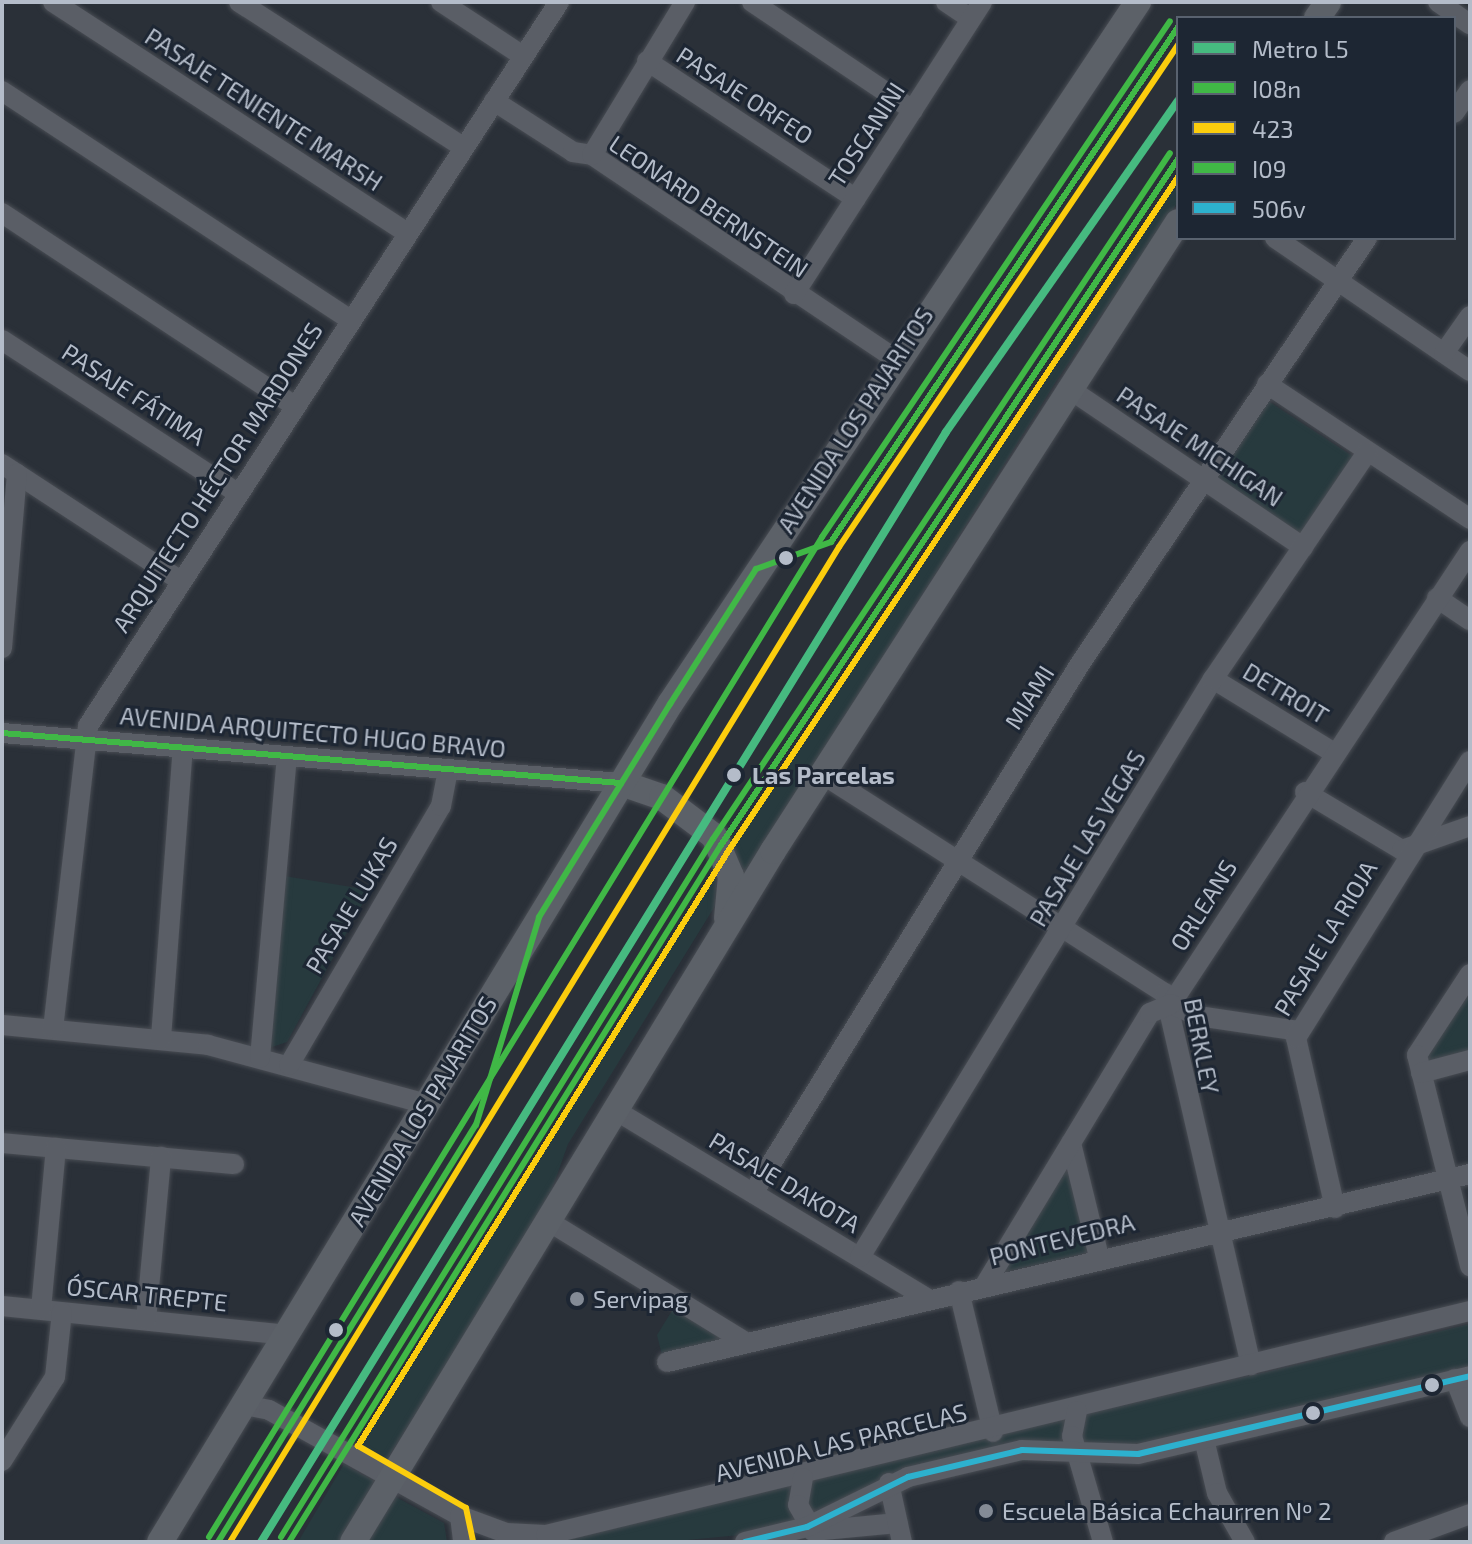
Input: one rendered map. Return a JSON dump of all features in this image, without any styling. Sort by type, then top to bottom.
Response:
[{"type":"main road","name":"AVENIDA LOS PAJARITOS","points":[[160,1542],[621,783],[894,358],[1138,2]]},
{"type":"main road","points":[[353,1542],[725,929],[1068,388],[1176,225]]},
{"type":"main road","points":[[621,783],[670,802],[714,836],[731,876],[725,929]]},
{"type":"street","name":"PASAJE TENIENTE MARSH","points":[[53,2],[407,233]]},
{"type":"street","points":[[239,2],[463,147]]},
{"type":"street","points":[[441,2],[523,56]]},
{"type":"street","name":"ARQUITECTO HÉCTOR MARDONES","points":[[53,1029],[81,740],[181,581],[559,2]]},
{"type":"street","points":[[592,155],[685,2]]},
{"type":"street","points":[[752,2],[913,110]]},
{"type":"street","points":[[946,2],[977,10]]},
{"type":"street","points":[[1438,2],[1470,24]]},
{"type":"street","name":"TOSCANINI","points":[[794,294],[977,10]]},
{"type":"street","name":"PASAJE ORFEO","points":[[647,61],[856,199]]},
{"type":"street","points":[[1456,110],[1470,90]]},
{"type":"street","points":[[2,91],[351,320]]},
{"type":"street","name":"LEONARD BERNSTEIN","points":[[494,101],[573,152],[592,155],[794,294],[894,358]]},
{"type":"street","points":[[2,213],[295,406]]},
{"type":"street","points":[[1278,240],[1470,371]]},
{"type":"street","name":"MIAMI","points":[[753,1193],[960,859],[1203,479],[1366,240]]},
{"type":"street","points":[[1444,353],[1470,316]]},
{"type":"street","name":"PASAJE FÁTIMA","points":[[2,340],[238,493]]},
{"type":"street","points":[[1267,384],[1470,519]]},
{"type":"street","name":"PASAJE MICHIGAN","points":[[1068,388],[1303,547]]},
{"type":"street","name":"PASAJE LAS VEGAS","points":[[860,1257],[1066,925],[1213,679],[1367,452]]},
{"type":"street","points":[[9,469],[181,581]]},
{"type":"street","points":[[2,648],[9,469]]},
{"type":"street","name":"ORLEANS","points":[[985,1285],[1150,1013],[1171,1004],[1331,751],[1470,551]]},
{"type":"street","points":[[1437,598],[1470,620]]},
{"type":"street","name":"DETROIT","points":[[1213,679],[1331,751]]},
{"type":"street","name":"AVENIDA ARQUITECTO HUGO BRAVO","points":[[2,733],[621,783]]},
{"type":"street","points":[[161,1038],[183,748]]},
{"type":"street","points":[[260,1058],[287,756]]},
{"type":"street","name":"PASAJE LA RIOJA","points":[[1335,1208],[1296,1043],[1300,1031],[1408,851],[1470,761]]},
{"type":"street","name":"PASAJE LUKAS","points":[[289,1065],[441,806],[448,769]]},
{"type":"street","name":"BERKLEY","points":[[822,774],[1155,981],[1171,1004],[1168,1027],[1251,1365]]},
{"type":"street","points":[[1305,792],[1408,851],[1470,826]]},
{"type":"street","points":[[1470,974],[1419,1047],[1421,1073],[1470,1266]]},
{"type":"street","points":[[1171,1004],[1198,1016],[1300,1031]]},
{"type":"street","points":[[2,1025],[161,1038],[289,1065],[426,1104]]},
{"type":"street","points":[[1421,1073],[1470,1060]]},
{"type":"street","name":"PASAJE DAKOTA","points":[[615,1110],[928,1299]]},
{"type":"street","points":[[2,1143],[234,1164]]},
{"type":"street","points":[[1071,1143],[1099,1257]]},
{"type":"street","points":[[41,1309],[56,1148]]},
{"type":"street","points":[[146,1320],[161,1157]]},
{"type":"street","name":"PONTEVEDRA","points":[[667,1362],[1099,1257],[1335,1208],[1470,1174]]},
{"type":"street","points":[[548,1221],[747,1343]]},
{"type":"street","points":[[959,1291],[993,1432]]},
{"type":"street","name":"ÓSCAR TREPTE","points":[[2,1306],[286,1335]]},
{"type":"street","name":"AVENIDA LAS PARCELAS","points":[[244,1405],[269,1410],[460,1516],[506,1533],[562,1534],[993,1432],[1470,1311]]},
{"type":"street","points":[[2,1461],[11,1433],[55,1377],[62,1312]]},
{"type":"street","points":[[1463,1378],[1470,1417]]},
{"type":"street","name":"AVENIDA LAS PARCELAS","points":[[745,1542],[807,1527],[889,1483],[1022,1450],[1138,1454],[1463,1378]]},
{"type":"street","points":[[1077,1411],[1077,1451],[1103,1542]]},
{"type":"street","points":[[1204,1439],[1217,1493],[1245,1542]]},
{"type":"street","points":[[803,1478],[798,1505],[807,1527],[831,1534],[900,1533],[889,1483]]},
{"type":"street","points":[[1394,1542],[1470,1514]]},
{"type":"street","points":[[460,1516],[463,1542]]},
{"type":"green space","points":[[1176,174],[1176,205],[1057,380],[739,887],[734,845]]},
{"type":"green space","points":[[1268,401],[1357,459],[1301,542],[1214,477]]},
{"type":"green space","points":[[717,868],[715,906],[568,1144],[545,1209],[386,1461],[359,1446]]},
{"type":"green space","points":[[284,876],[370,890],[287,1042],[269,1048]]},
{"type":"green space","points":[[1470,994],[1470,1054],[1426,1066],[1423,1053]]},
{"type":"green space","points":[[1069,1163],[1090,1252],[1001,1273]]},
{"type":"green space","points":[[675,1306],[732,1340],[662,1355],[657,1335]]},
{"type":"green space","points":[[1470,1324],[1470,1366],[1114,1449],[882,1480],[773,1532],[666,1542],[542,1542]]},
{"type":"green space","points":[[344,1464],[374,1481],[340,1542],[298,1542]]},
{"type":"green space","points":[[394,1496],[444,1523],[447,1542],[367,1542]]},
{"type":"metro line","name":"L5","points":[[261,1542],[946,432],[1176,104]]},
{"type":"transit line","name":"I09","points":[[209,1537],[822,537],[1170,21]]},
{"type":"transit line","name":"I08n","points":[[218,1542],[476,1125],[539,917],[670,704],[756,569],[831,542],[1176,30]]},
{"type":"transit line","name":"423","points":[[230,1542],[839,547],[1176,48]]},
{"type":"transit line","name":"I09","points":[[281,1537],[713,839],[1170,153]]},
{"type":"transit line","name":"I08n","points":[[289,1542],[721,845],[1176,162]]},
{"type":"transit line","name":"423","points":[[473,1541],[466,1508],[358,1446],[729,850],[1176,180]]},
{"type":"transit line","name":"I08n","points":[[2,733],[621,783]]},
{"type":"transit line","name":"506v","points":[[745,1542],[807,1527],[908,1477],[1022,1450],[1138,1454],[1470,1376]]},
{"type":"place","name":"Las Parcelas","points":[[734,775]]},
{"type":"place","name":"Servipag","points":[[577,1299]]},
{"type":"place","name":"Escuela Básica Echaurren Nº 2","points":[[986,1511]]}]
